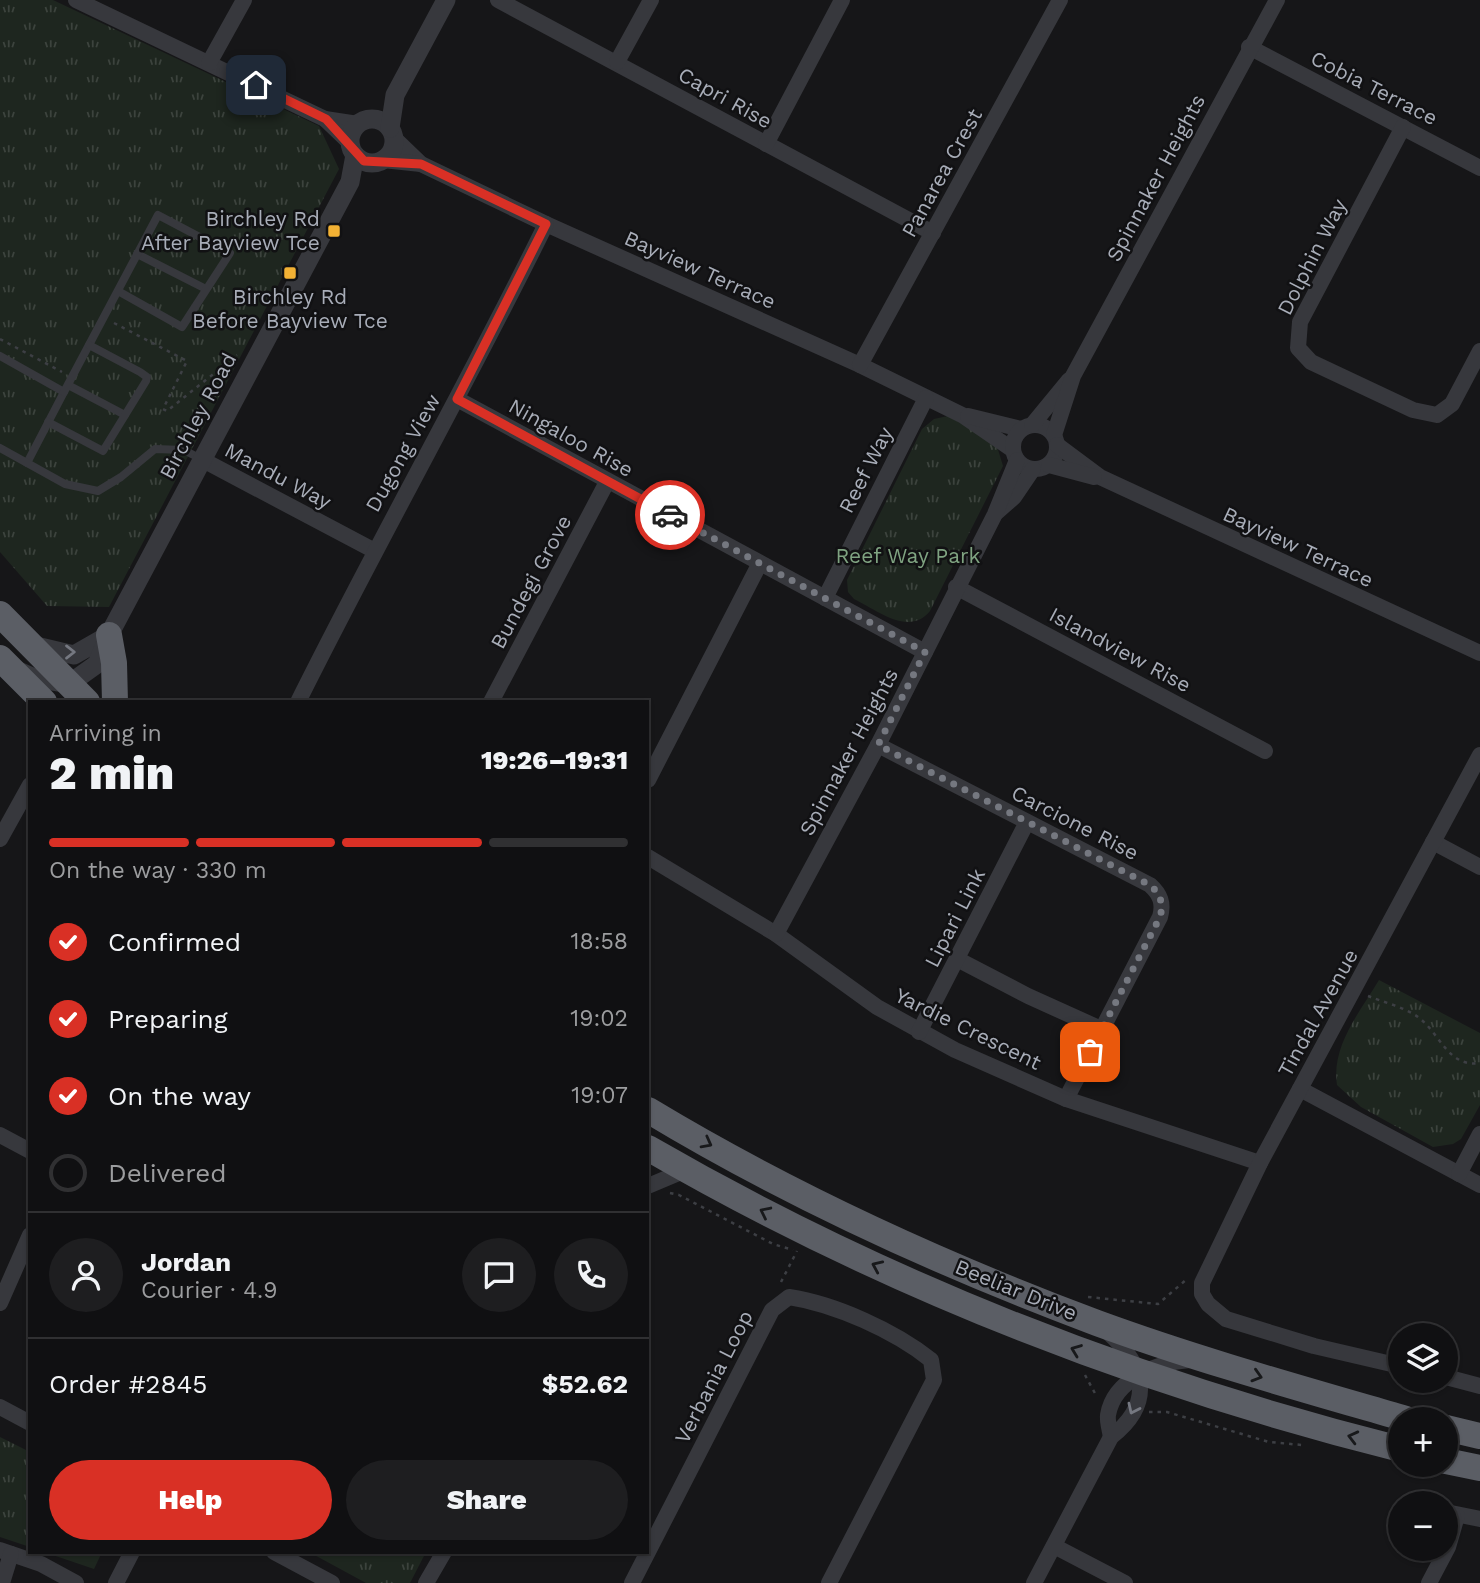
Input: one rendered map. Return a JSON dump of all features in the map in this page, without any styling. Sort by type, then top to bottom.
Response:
[{"type":"highway","points":[[0,614],[78,693]]},
{"type":"highway","points":[[108,635],[114,663],[115,700]]},
{"type":"highway","points":[[4,663],[42,700]]},
{"type":"highway","name":"Beeliar Drive","points":[[649,1111],[778,1182],[880,1232],[1099,1323],[1207,1360],[1388,1414]]},
{"type":"highway","name":"Beeliar Drive","points":[[649,1148],[686,1170],[826,1243],[996,1319],[1140,1374],[1306,1425],[1388,1446]]},
{"type":"highway","points":[[1458,1431],[1480,1436]]},
{"type":"highway","points":[[1458,1463],[1480,1468]]},
{"type":"street","points":[[76,0],[326,119],[366,155]]},
{"type":"street","points":[[209,63],[244,0]]},
{"type":"street","points":[[364,122],[395,95],[446,0]]},
{"type":"street","name":"Capri Rise","points":[[498,0],[933,233]]},
{"type":"street","points":[[617,62],[650,0]]},
{"type":"street","points":[[766,144],[842,0]]},
{"type":"street","name":"Panarea Crest","points":[[860,365],[1060,0]]},
{"type":"street","name":"Spinnaker Heights","points":[[1056,440],[1073,376],[1249,47],[1277,0]]},
{"type":"street","name":"Cobia Terrace","points":[[1249,47],[1480,168]]},
{"type":"street","points":[[366,155],[392,151],[395,95]]},
{"type":"street","points":[[326,119],[364,122],[378,120],[392,133]]},
{"type":"street","points":[[364,122],[366,155]]},
{"type":"street","name":"Dolphin Way","points":[[1403,127],[1300,322],[1298,348],[1311,362],[1413,410],[1437,415],[1452,404],[1480,351]]},
{"type":"street","name":"Bayview Terrace","points":[[392,133],[421,164]]},
{"type":"street","name":"Bayview Terrace","points":[[366,155],[421,164],[546,224],[860,365],[962,415],[1015,455]]},
{"type":"street","name":"Birchley Road","points":[[78,693],[97,664],[108,635],[201,459],[366,155]]},
{"type":"street","name":"Dugong View","points":[[299,700],[373,550],[457,399],[546,224]]},
{"type":"street","name":"Spinnaker Heights","points":[[1027,427],[1073,376]]},
{"type":"street","name":"Reef Way","points":[[825,598],[926,398]]},
{"type":"street","name":"Ningaloo Rise","points":[[457,399],[925,652]]},
{"type":"street","name":"Bayview Terrace","points":[[962,415],[1027,427]]},
{"type":"street","points":[[1027,427],[1046,428],[1056,440],[1056,455],[1041,467],[1015,455],[1014,439],[1027,427]]},
{"type":"street","name":"Bayview Terrace","points":[[1056,440],[1100,477],[1480,653]]},
{"type":"street","name":"Spinnaker Heights","points":[[776,934],[878,745],[995,514],[1015,455]]},
{"type":"street","name":"Mandu Way","points":[[201,459],[373,550]]},
{"type":"street","name":"Spinnaker Heights","points":[[995,514],[1041,467]]},
{"type":"street","name":"Bayview Terrace","points":[[1041,467],[1100,477]]},
{"type":"street","name":"Bundegi Grove","points":[[492,700],[607,482]]},
{"type":"street","points":[[649,778],[760,563]]},
{"type":"street","name":"Islandview Rise","points":[[956,587],[1265,751]]},
{"type":"street","points":[[28,644],[74,655],[108,635]]},
{"type":"street","points":[[4,663],[34,678],[78,693]]},
{"type":"street","name":"Carcione Rise","points":[[878,745],[1150,885],[1161,899],[1160,917],[1066,1099]]},
{"type":"street","name":"Tindal Avenue","points":[[1388,1363],[1314,1346],[1226,1319],[1215,1312],[1202,1294],[1204,1272],[1480,755]]},
{"type":"street","points":[[0,839],[28,789]]},
{"type":"street","name":"Lipari Link","points":[[919,1032],[1027,822]]},
{"type":"street","points":[[1433,842],[1480,867]]},
{"type":"street","name":"Yardie Crescent","points":[[649,859],[776,934],[877,1007],[919,1032],[1066,1099],[1260,1163]]},
{"type":"street","points":[[957,959],[1028,996],[1101,1029]]},
{"type":"street","points":[[1300,1089],[1480,1185]]},
{"type":"street","points":[[1459,1174],[1480,1134]]},
{"type":"street","points":[[0,1135],[28,1150]]},
{"type":"street","points":[[649,1186],[686,1170]]},
{"type":"street","points":[[0,1303],[28,1240]]},
{"type":"street","name":"Verbania Loop","points":[[649,1550],[772,1310],[789,1297],[813,1301],[908,1342],[931,1360],[934,1380],[829,1583]]},
{"type":"street","points":[[1034,1583],[1111,1437],[1126,1425],[1139,1397],[1140,1374],[1128,1352],[1099,1323]]},
{"type":"street","points":[[1140,1374],[1176,1362],[1207,1360]]},
{"type":"street","points":[[1458,1380],[1480,1386]]},
{"type":"street","points":[[0,1407],[28,1422]]},
{"type":"street","points":[[1458,1515],[1480,1519]]},
{"type":"street","points":[[1054,1546],[1125,1583]]},
{"type":"street","points":[[2,1583],[6,1552],[41,1564],[76,1583]]},
{"type":"street","points":[[116,1583],[131,1554]]},
{"type":"street","points":[[278,1554],[332,1583]]},
{"type":"street","points":[[426,1583],[442,1554]]},
{"type":"street","name":"Verbania Loop","points":[[632,1583],[647,1554]]},
{"type":"street","points":[[1429,1583],[1441,1561]]},
{"type":"lane","points":[[27,463],[158,215],[230,253],[182,327],[118,291]]},
{"type":"lane","points":[[137,254],[206,289]]},
{"type":"lane","points":[[48,422],[103,451],[146,377],[89,345]]},
{"type":"lane","points":[[0,356],[68,384],[125,415]]},
{"type":"lane","points":[[0,448],[77,489],[98,491],[121,477],[155,449],[184,450],[201,459]]},
{"type":"path","points":[[0,339],[68,384]]},
{"type":"path","points":[[1354,991],[1416,1016],[1452,1056],[1463,1063],[1480,1063]]},
{"type":"path","points":[[1079,1296],[1158,1304],[1188,1278],[1191,1270]]},
{"type":"green space","points":[[0,0],[53,0],[319,126],[339,169],[109,607],[47,606],[0,552]]},
{"type":"green space","name":"Reef Way Park","points":[[948,416],[996,443],[1003,466],[930,611],[922,618],[903,622],[854,599],[848,592],[847,580],[922,429],[934,419]]},
{"type":"green space","points":[[1379,980],[1480,1033],[1480,1105],[1461,1139],[1453,1144],[1433,1147],[1361,1107],[1337,1085],[1338,1057],[1343,1043]]},
{"type":"green space","points":[[0,1437],[28,1451],[28,1546],[0,1537]]},
{"type":"green space","points":[[50,1554],[101,1554],[94,1569]]},
{"type":"green space","points":[[313,1554],[425,1554],[410,1583],[366,1583]]},
{"type":"way so far","points":[[670,515],[925,652],[878,745],[1157,891],[1163,908],[1160,917],[1090,1052]]},
{"type":"place","name":"Birchley Rd After Bayview Tce","points":[[334,231]]},
{"type":"place","name":"Birchley Rd Before Bayview Tce","points":[[290,273]]},
{"type":"route","points":[[256,85],[326,119],[350,143],[355,155],[364,161],[421,164],[501,200],[546,224],[457,399],[670,515]]}]
